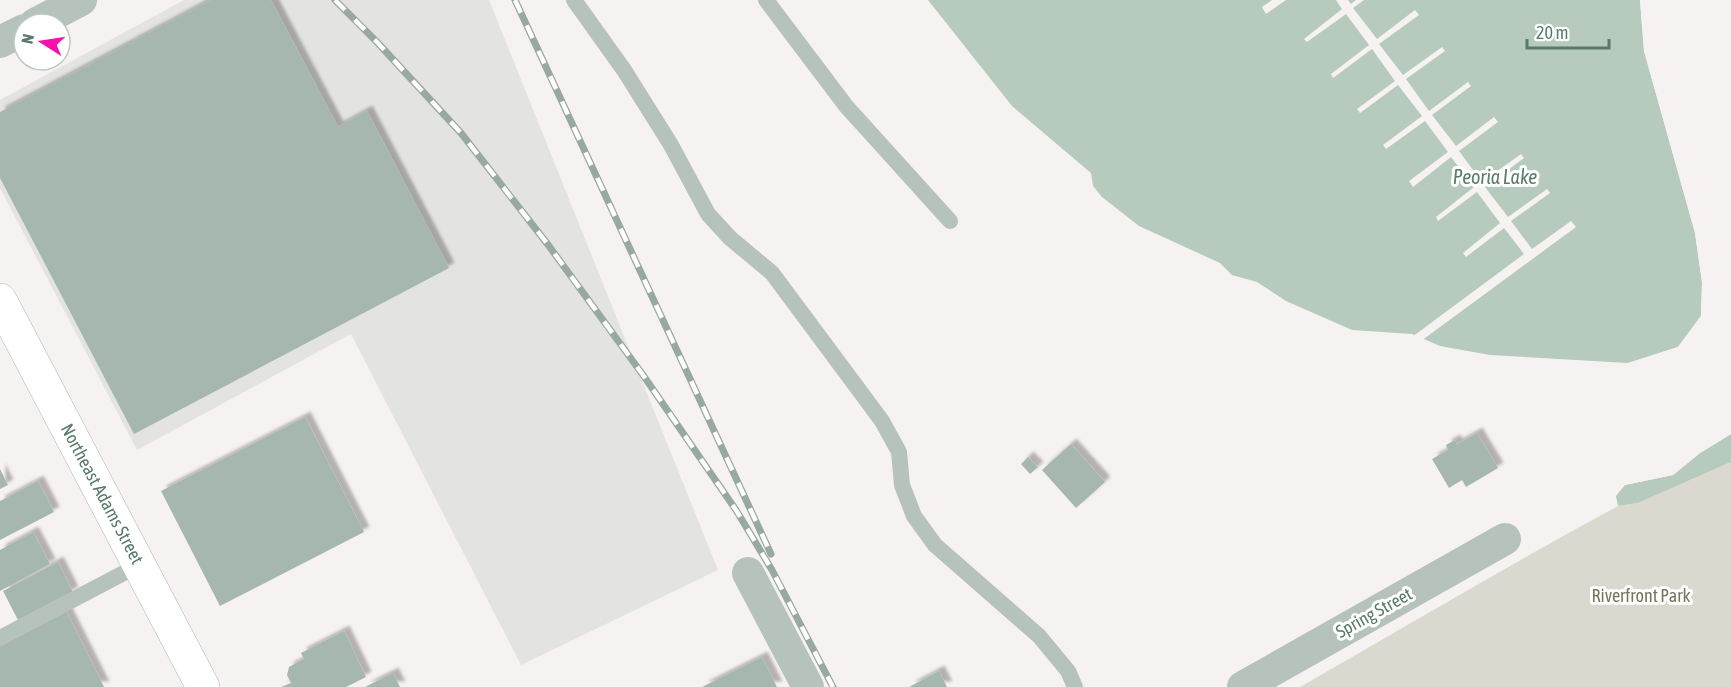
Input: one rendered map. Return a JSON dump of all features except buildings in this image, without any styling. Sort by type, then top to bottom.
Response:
[{"type":"main road","name":"Northeast Adams Street","points":[[0,300],[203,687]]},
{"type":"street","points":[[58,12],[81,0]]},
{"type":"street","name":"Spring Street","points":[[1243,687],[1505,539]]},
{"type":"street","points":[[748,573],[808,687]]},
{"type":"lane","points":[[574,0],[624,70],[671,145],[708,214],[729,238],[772,273],[882,421],[899,452],[902,485],[914,516],[935,546],[1039,636],[1068,671],[1075,687]]},
{"type":"lane","points":[[766,0],[846,106],[950,221]]},
{"type":"lane","points":[[0,638],[139,565]]},
{"type":"shaded area","points":[[184,0],[489,0],[718,570],[521,665],[351,334],[137,450],[0,188],[0,100],[52,72],[72,72],[72,61]]},
{"type":"green space","name":"Riverfront Park","points":[[1731,462],[1731,687],[1300,687],[1618,506],[1638,503]]},
{"type":"water","name":"Peoria Lake","points":[[928,0],[1640,0],[1644,51],[1695,233],[1702,282],[1701,316],[1678,347],[1628,363],[1490,355],[1440,346],[1412,334],[1352,330],[1286,301],[1257,282],[1232,275],[1220,263],[1139,226],[1102,197],[1093,186],[1091,173],[1012,106]]},
{"type":"water","points":[[1731,434],[1731,462],[1638,503],[1618,506],[1616,496],[1625,485],[1673,475],[1700,453]]},
{"type":"pier","points":[[1272,0],[1286,0],[1266,14],[1262,7]]},
{"type":"pier","points":[[1336,0],[1348,0],[1351,4],[1356,0],[1364,0],[1353,8],[1377,39],[1415,10],[1419,15],[1379,44],[1403,75],[1442,47],[1445,51],[1406,79],[1429,111],[1468,82],[1471,86],[1432,115],[1456,146],[1494,117],[1498,122],[1459,151],[1482,182],[1521,154],[1524,158],[1485,187],[1508,217],[1547,189],[1550,193],[1511,221],[1532,249],[1571,221],[1576,227],[1421,341],[1412,337],[1524,254],[1504,228],[1466,257],[1463,253],[1500,223],[1477,192],[1438,221],[1436,217],[1474,187],[1451,157],[1413,187],[1409,181],[1448,152],[1425,121],[1386,149],[1383,145],[1422,116],[1398,85],[1360,113],[1357,109],[1395,81],[1372,49],[1333,78],[1331,74],[1369,45],[1346,14],[1307,42],[1304,39],[1342,9]]},
{"type":"pier","points":[[1640,0],[1643,0],[1647,50],[1698,232],[1705,282],[1704,317],[1680,349],[1628,366],[1628,363],[1678,347],[1701,316],[1702,282],[1695,233],[1644,51]]},
{"type":"pier","points":[[1731,431],[1731,434],[1700,453],[1673,475],[1625,485],[1625,482],[1672,472],[1698,450]]},
{"type":"railway","points":[[335,0],[461,133],[549,246],[643,375],[736,510],[772,570],[833,687]]},
{"type":"railway","points":[[515,0],[771,554]]}]
